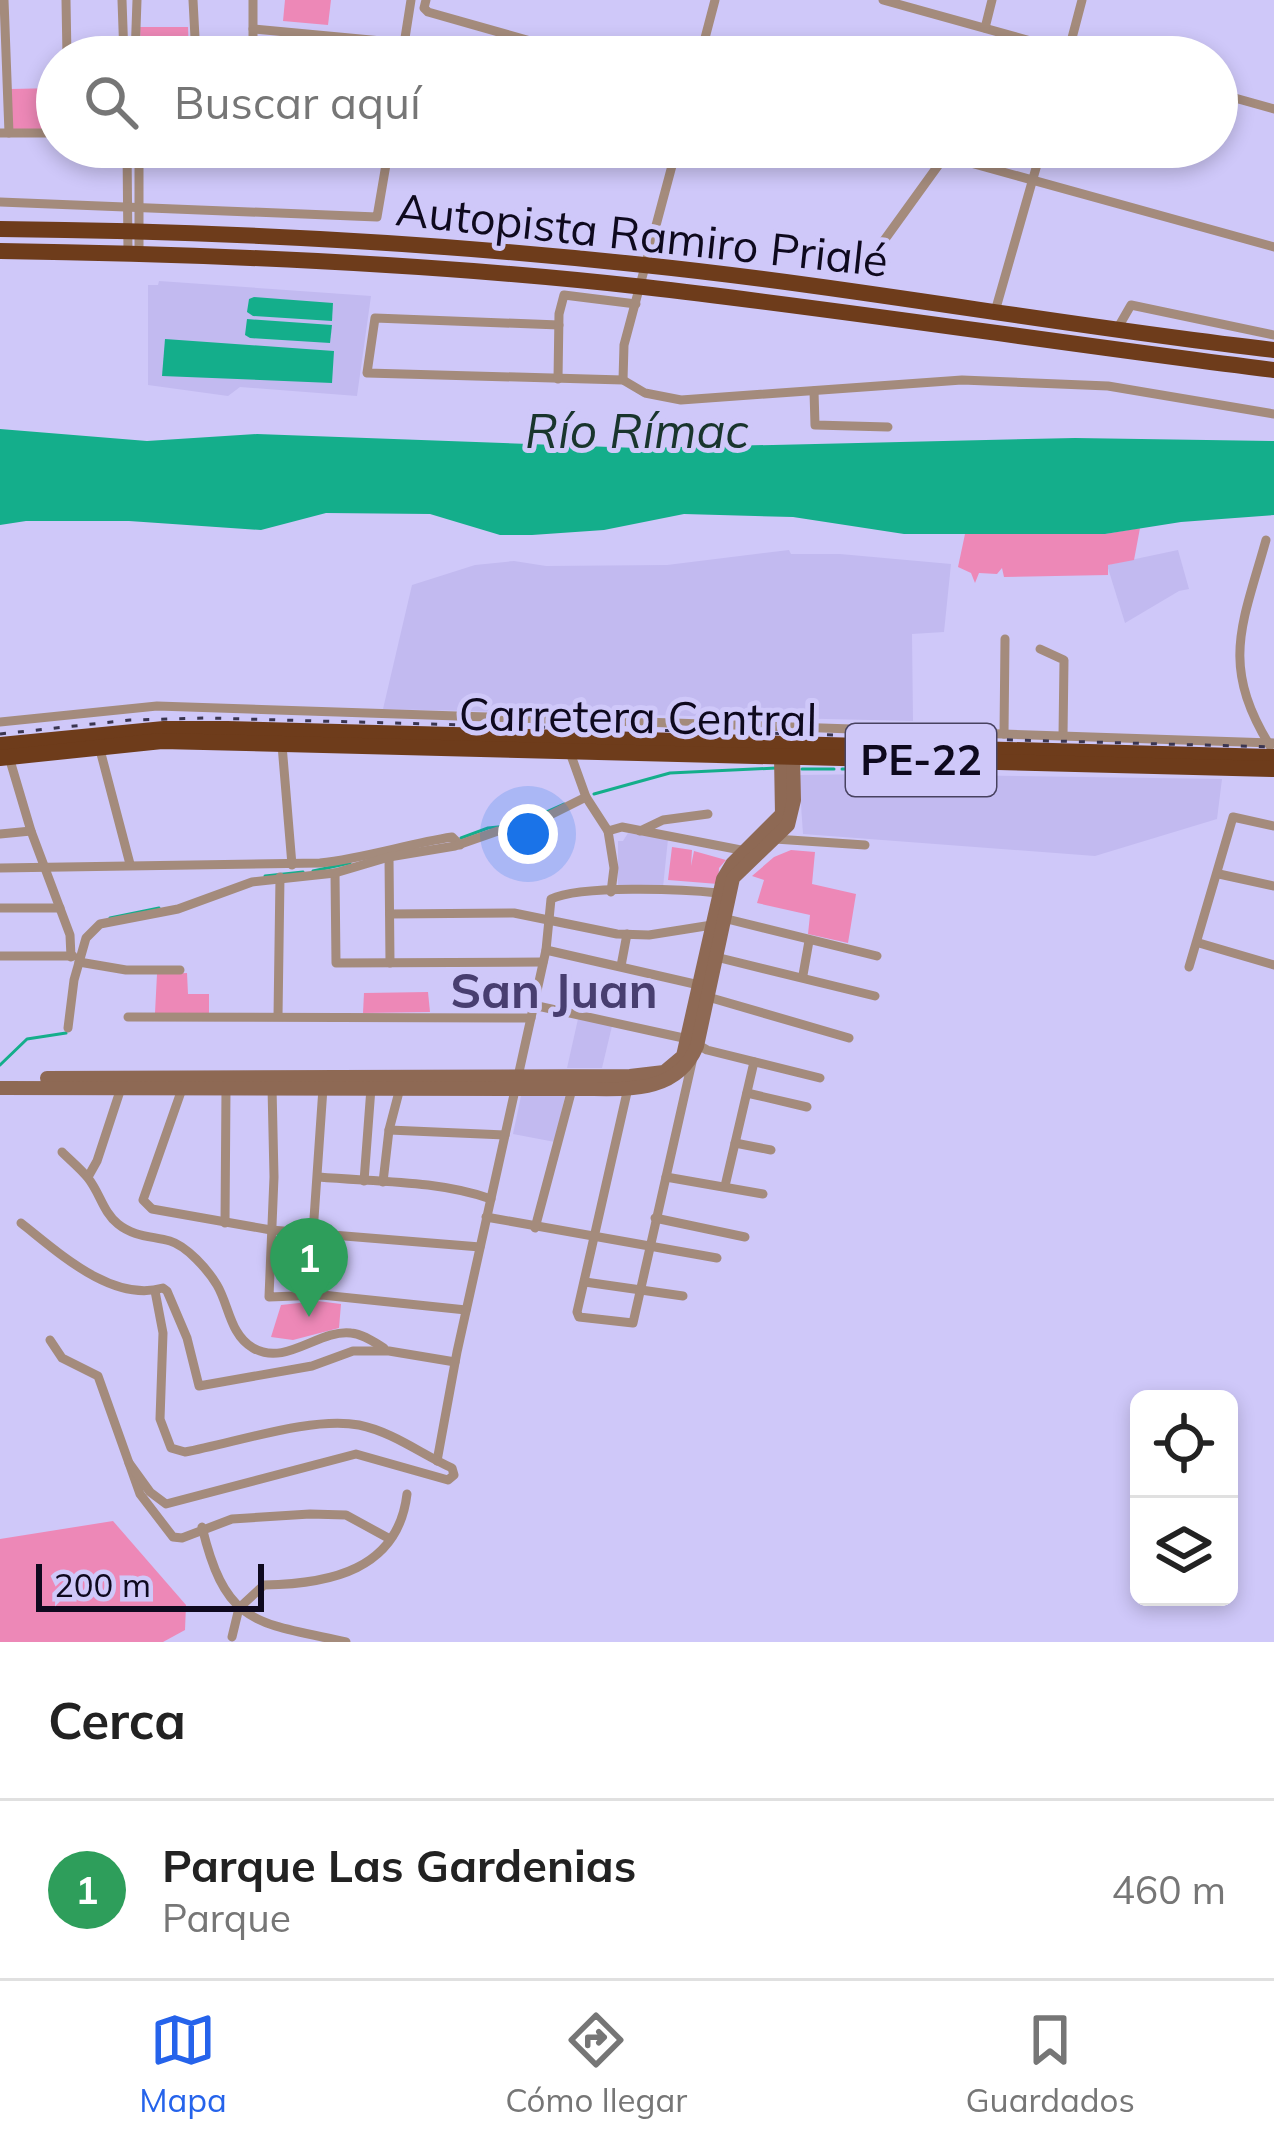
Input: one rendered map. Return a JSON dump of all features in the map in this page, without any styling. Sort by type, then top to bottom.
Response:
[{"type":"highway","name":"Autopista Ramiro Prialé","points":[[0,229],[321,238],[647,266],[1274,350]]},
{"type":"highway","name":"Autopista Ramiro Prialé","points":[[0,251],[415,266],[985,331],[1274,370]]},
{"type":"highway","name":"Carretera Central","points":[[3,753],[164,729],[398,725],[484,727],[568,745],[787,757],[1272,748]]},
{"type":"highway","name":"Carretera Central","points":[[3,753],[162,741],[568,745],[942,754],[1274,769]]},
{"type":"street","points":[[4,0],[5,133],[36,133]]},
{"type":"street","points":[[66,0],[67,36]]},
{"type":"street","points":[[122,0],[123,36]]},
{"type":"street","points":[[136,36],[137,0]]},
{"type":"street","points":[[194,0],[195,36]]},
{"type":"street","points":[[253,0],[253,36]]},
{"type":"street","points":[[405,36],[411,0]]},
{"type":"street","points":[[706,36],[715,0]]},
{"type":"street","points":[[883,0],[1011,36]]},
{"type":"street","points":[[985,28],[992,0]]},
{"type":"street","points":[[1073,36],[1082,0]]},
{"type":"street","points":[[426,5],[522,36]]},
{"type":"street","points":[[253,29],[328,36]]},
{"type":"street","points":[[1238,99],[1274,110]]},
{"type":"street","points":[[130,168],[134,205]]},
{"type":"street","points":[[134,253],[137,168]]},
{"type":"street","points":[[0,202],[377,217],[385,168]]},
{"type":"street","points":[[623,380],[621,356],[672,168]]},
{"type":"street","points":[[880,246],[936,168]]},
{"type":"street","points":[[986,168],[1274,247]]},
{"type":"street","points":[[985,331],[995,312],[1037,168]]},
{"type":"street","points":[[558,379],[564,295],[639,295]]},
{"type":"street","points":[[1116,331],[1131,305],[1274,335]]},
{"type":"street","points":[[559,325],[375,318],[367,373],[623,380],[645,393],[681,400],[962,380],[1108,386],[1274,415]]},
{"type":"street","points":[[814,391],[815,425],[887,427]]},
{"type":"street","points":[[1266,540],[1237,655],[1245,695],[1272,748]]},
{"type":"street","points":[[1004,734],[1005,640]]},
{"type":"street","points":[[1040,649],[1064,660],[1063,736]]},
{"type":"street","points":[[0,722],[129,706],[398,725]]},
{"type":"street","points":[[484,727],[1004,734],[1272,748]]},
{"type":"street","points":[[282,744],[292,877]]},
{"type":"street","points":[[568,745],[586,796],[608,831],[614,868],[611,892]]},
{"type":"street","points":[[99,746],[130,864]]},
{"type":"street","points":[[3,753],[77,958]]},
{"type":"street","points":[[628,1088],[579,1317],[633,1323],[718,921],[733,878],[776,839],[793,812],[787,757]]},
{"type":"street","points":[[704,991],[716,957],[718,893],[726,871],[782,814],[787,757]]},
{"type":"street","points":[[68,1028],[77,958],[86,938],[100,924],[178,909],[223,891],[280,877],[335,873],[522,829],[586,796]]},
{"type":"street","points":[[640,831],[664,820],[708,814]]},
{"type":"street","points":[[1189,968],[1233,817],[1274,826]]},
{"type":"street","points":[[608,831],[622,827],[746,851]]},
{"type":"street","points":[[0,834],[31,831]]},
{"type":"street","points":[[0,868],[292,864],[367,857],[393,847],[452,837],[460,844]]},
{"type":"street","points":[[776,839],[866,845]]},
{"type":"street","points":[[389,857],[389,963]]},
{"type":"street","points":[[335,873],[336,963],[543,962]]},
{"type":"street","points":[[1219,874],[1274,886]]},
{"type":"street","points":[[278,1016],[280,877]]},
{"type":"street","points":[[437,1461],[546,950],[551,898],[688,889],[718,893]]},
{"type":"street","points":[[0,908],[60,908]]},
{"type":"street","points":[[390,914],[514,913],[649,935],[718,921],[877,956]]},
{"type":"street","points":[[621,966],[628,934]]},
{"type":"street","points":[[803,975],[808,940]]},
{"type":"street","points":[[1199,943],[1274,965]]},
{"type":"street","points":[[546,950],[621,966],[849,1038]]},
{"type":"street","points":[[0,956],[77,958],[140,971],[180,970]]},
{"type":"street","points":[[716,957],[875,996]]},
{"type":"street","points":[[533,1005],[820,1078]]},
{"type":"street","points":[[128,1017],[531,1018]]},
{"type":"street","points":[[0,1083],[182,1089],[400,1088],[652,1076],[676,1063],[693,1046]]},
{"type":"street","points":[[0,1083],[518,1082],[628,1088],[671,1080],[693,1046]]},
{"type":"street","points":[[725,1186],[754,1062]]},
{"type":"street","points":[[88,1177],[98,1161],[121,1088]]},
{"type":"street","points":[[224,1223],[226,1088]]},
{"type":"street","points":[[272,1088],[267,1294],[272,1299],[322,1295],[466,1310]]},
{"type":"street","points":[[313,1233],[323,1088]]},
{"type":"street","points":[[364,1181],[371,1088]]},
{"type":"street","points":[[383,1183],[400,1088]]},
{"type":"street","points":[[535,1228],[572,1088]]},
{"type":"street","points":[[182,1089],[143,1200],[152,1208],[271,1230],[480,1247]]},
{"type":"street","points":[[747,1093],[806,1107]]},
{"type":"street","points":[[389,1130],[506,1135]]},
{"type":"street","points":[[735,1143],[772,1150]]},
{"type":"street","points":[[62,1152],[88,1177],[111,1217],[124,1228],[151,1239],[173,1241],[202,1267],[216,1285],[235,1328],[253,1348],[270,1353],[296,1349],[344,1332],[364,1336],[389,1351]]},
{"type":"street","points":[[319,1177],[471,1192],[490,1199]]},
{"type":"street","points":[[666,1177],[763,1194]]},
{"type":"street","points":[[487,1217],[717,1258]]},
{"type":"street","points":[[655,1218],[745,1237]]},
{"type":"street","points":[[22,1223],[85,1271],[142,1291],[163,1288],[187,1338],[199,1386],[312,1366],[353,1351],[389,1351],[455,1363]]},
{"type":"street","points":[[585,1282],[683,1296]]},
{"type":"street","points":[[129,1463],[150,1492],[166,1504],[356,1454],[452,1479],[452,1468],[382,1432],[339,1424],[185,1452],[171,1448],[160,1419],[163,1333],[155,1291]]},
{"type":"street","points":[[50,1340],[62,1358],[98,1376],[140,1494],[173,1537],[250,1516],[346,1514],[390,1539]]},
{"type":"street","points":[[232,1637],[239,1608],[264,1586],[366,1566],[401,1529],[407,1494]]},
{"type":"street","points":[[202,1527],[220,1588],[239,1608],[269,1626],[346,1642]]},
{"type":"shaded area","points":[[285,0],[331,0],[328,25],[283,21]]},
{"type":"shaded area","points":[[140,27],[188,27],[188,36],[140,36]]},
{"type":"shaded area","points":[[36,88],[36,129],[12,129],[11,89]]},
{"type":"shaded area","points":[[159,281],[371,296],[357,396],[240,387],[228,396],[148,385],[148,285]]},
{"type":"shaded area","points":[[249,299],[333,303],[332,321],[253,316],[247,312]]},
{"type":"shaded area","points":[[247,319],[332,325],[330,343],[250,338],[245,335]]},
{"type":"shaded area","points":[[165,339],[334,351],[332,383],[162,376]]},
{"type":"shaded area","points":[[0,429],[147,441],[257,434],[638,448],[1075,438],[1274,441],[1274,515],[1105,534],[904,534],[793,517],[684,514],[604,530],[532,535],[500,535],[430,514],[326,513],[261,530],[129,521],[0,525]]},
{"type":"shaded area","points":[[1140,528],[1134,560],[1108,565],[1108,575],[1004,577],[1002,568],[997,574],[979,573],[975,583],[971,573],[958,567],[965,534],[1105,534]]},
{"type":"shaded area","points":[[789,550],[791,554],[951,564],[944,632],[912,634],[913,721],[383,709],[412,585],[475,565],[514,561],[546,566],[667,565]]},
{"type":"shaded area","points":[[1178,550],[1189,589],[1125,623],[1107,565]]},
{"type":"shaded area","points":[[799,775],[1222,779],[1217,819],[1095,856],[803,834]]},
{"type":"shaded area","points":[[628,833],[668,839],[663,887],[618,888],[618,841]]},
{"type":"shaded area","points":[[672,847],[692,850],[691,866],[694,851],[726,860],[719,868],[718,884],[668,880]]},
{"type":"shaded area","points":[[791,850],[815,852],[812,884],[856,894],[848,943],[808,934],[810,915],[757,903],[764,880],[752,876],[774,857]]},
{"type":"shaded area","points":[[187,973],[188,994],[209,994],[209,1013],[155,1013],[157,974]]},
{"type":"shaded area","points":[[428,992],[430,1012],[363,1013],[364,993]]},
{"type":"shaded area","points":[[578,1019],[612,1026],[602,1068],[567,1068]]},
{"type":"shaded area","points":[[521,1096],[565,1096],[555,1142],[513,1134]]},
{"type":"shaded area","points":[[341,1304],[339,1328],[293,1340],[271,1337],[281,1305]]},
{"type":"shaded area","points":[[113,1521],[186,1605],[185,1630],[163,1642],[0,1642],[0,1539]]},
{"type":"waterway","points":[[594,794],[670,773],[776,768]]},
{"type":"waterway","points":[[802,769],[834,769]]},
{"type":"waterway","points":[[842,769],[860,769]]},
{"type":"waterway","points":[[535,817],[564,804]]},
{"type":"waterway","points":[[461,838],[516,825]]},
{"type":"waterway","points":[[313,871],[350,863]]},
{"type":"waterway","points":[[265,876],[303,872]]},
{"type":"waterway","points":[[110,918],[159,908]]},
{"type":"waterway","points":[[0,1065],[27,1039],[66,1033]]},
{"type":"railway","points":[[0,734],[130,720],[208,718],[1274,747]]},
{"type":"place","name":"Parque Las Gardenias","points":[[309,1317]]},
{"type":"district","name":"San Juan","points":[[554,991]]},
{"type":"water label","name":"Río Rímac","points":[[637,431]]}]
